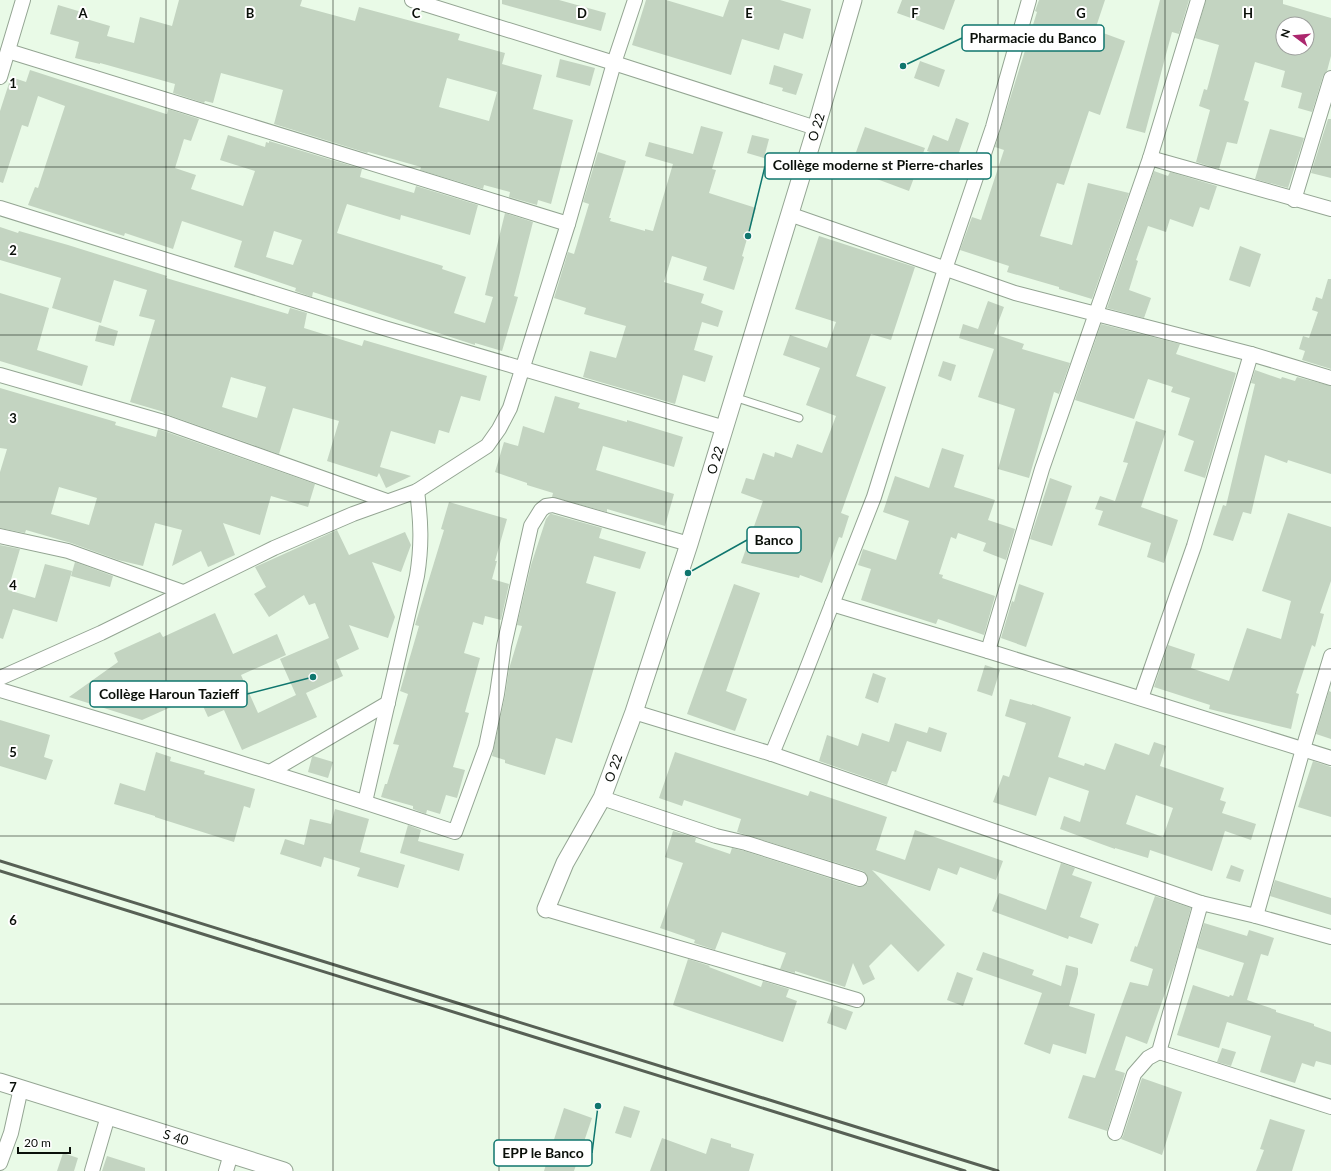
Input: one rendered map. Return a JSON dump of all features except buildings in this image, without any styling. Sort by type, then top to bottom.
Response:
[{"type":"street","points":[[0,77],[23,0]]},
{"type":"street","points":[[412,0],[816,128]]},
{"type":"street","points":[[0,678],[101,633],[274,548],[354,514],[417,491],[487,446],[499,429],[510,408],[521,369],[568,224],[614,63],[635,0]]},
{"type":"street","name":"O 22","points":[[546,908],[565,863],[602,798],[634,712],[725,428],[816,128],[853,0]]},
{"type":"street","points":[[772,754],[874,497],[945,269],[992,127],[1029,0]]},
{"type":"street","points":[[988,651],[1042,469],[1150,158],[1198,0]]},
{"type":"street","points":[[8,51],[568,224]]},
{"type":"street","points":[[1294,200],[1331,78]]},
{"type":"street","points":[[1150,158],[1294,200],[1331,209]]},
{"type":"street","points":[[0,208],[376,325],[725,428]]},
{"type":"street","points":[[789,214],[1014,293],[1251,354],[1331,378]]},
{"type":"street","points":[[1141,698],[1194,546],[1251,354]]},
{"type":"street","points":[[0,375],[167,424],[387,501]]},
{"type":"street","points":[[365,802],[419,561],[421,521],[417,491]]},
{"type":"street","points":[[0,690],[270,772],[456,832],[486,747],[497,694],[504,646],[522,562],[531,526],[541,510],[546,506],[553,505],[689,544]]},
{"type":"street","points":[[0,536],[68,551],[183,592]]},
{"type":"street","points":[[832,604],[1141,698],[1331,758]]},
{"type":"street","points":[[1256,916],[1331,656]]},
{"type":"street","points":[[270,772],[388,703]]},
{"type":"street","points":[[634,712],[772,754],[1201,903],[1256,916],[1331,937]]},
{"type":"street","points":[[602,798],[716,836],[746,843],[860,880]]},
{"type":"street","points":[[1115,1133],[1134,1074],[1148,1058],[1159,1052],[1201,903]]},
{"type":"street","points":[[546,908],[856,1000]]},
{"type":"street","points":[[1159,1052],[1331,1107]]},
{"type":"street","name":"S 40","points":[[0,1082],[284,1171]]},
{"type":"street","points":[[0,1163],[11,1133],[21,1088]]},
{"type":"street","points":[[92,1171],[108,1116]]},
{"type":"street","points":[[226,1171],[231,1154]]},
{"type":"lane","points":[[734,397],[799,418]]},
{"type":"railway","points":[[0,861],[998,1171]]},
{"type":"railway","points":[[0,871],[965,1171]]},
{"type":"place","name":"Pharmacie du Banco","points":[[903,66]]},
{"type":"place","name":"Collège moderne st Pierre-charles","points":[[748,236]]},
{"type":"place","name":"Banco","points":[[688,573]]},
{"type":"place","name":"Collège Haroun Tazieff","points":[[313,677]]},
{"type":"place","name":"EPP le Banco","points":[[598,1106]]}]
